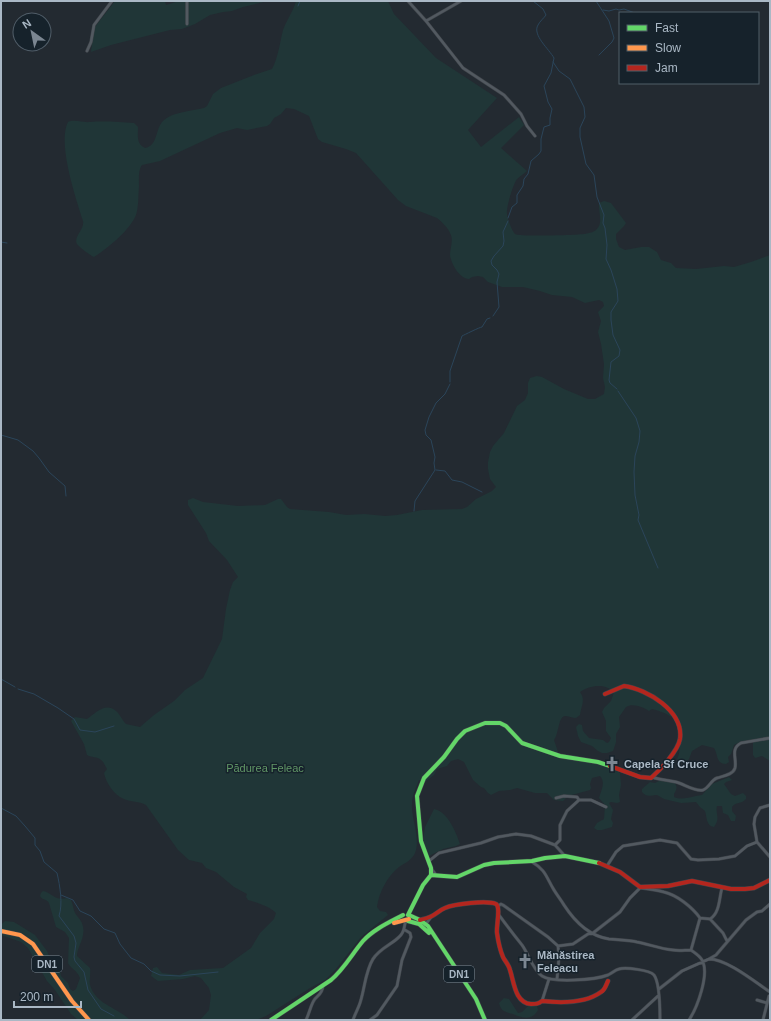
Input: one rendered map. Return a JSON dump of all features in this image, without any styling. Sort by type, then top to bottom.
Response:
[{"type":"street","points":[[87,51],[91,42],[94,25],[112,1]]},
{"type":"street","points":[[187,1],[187,24]]},
{"type":"street","points":[[408,1],[426,21],[463,68],[504,95],[521,114],[527,126],[535,136]]},
{"type":"street","points":[[426,21],[461,1]]},
{"type":"street","points":[[605,694],[626,686],[663,702],[674,715],[681,728],[677,749],[666,760],[661,769],[652,777]]},
{"type":"street","points":[[434,875],[420,841],[421,832],[417,804],[420,786],[424,778],[444,757],[457,739],[465,731],[473,727],[485,723],[500,723],[506,726],[522,743],[535,748],[560,756],[598,762],[640,776],[676,782],[699,790],[704,789],[713,780],[727,775],[734,770],[734,749],[737,745],[770,738]]},
{"type":"street","points":[[556,798],[564,796],[577,797],[579,800],[591,800],[606,807]]},
{"type":"street","points":[[555,845],[560,840],[560,825],[567,811],[579,800]]},
{"type":"street","points":[[770,805],[760,808],[755,817],[754,824],[757,842],[770,857]]},
{"type":"street","points":[[429,862],[439,853],[498,837],[516,834],[531,836],[555,845],[565,856]]},
{"type":"street","points":[[607,866],[616,852],[623,846],[660,840],[677,843],[691,858],[698,860],[735,856],[747,846],[757,842]]},
{"type":"street","points":[[353,1020],[360,1003],[364,984],[372,960],[378,952],[400,937],[405,930],[405,923],[410,918],[409,915],[423,885],[427,879],[434,875],[449,878],[457,877],[484,865],[494,863],[532,861],[565,856],[599,862],[640,887],[671,894],[695,912],[700,918],[710,919],[723,933],[727,941]]},
{"type":"street","points":[[532,861],[544,870],[553,889],[577,922],[586,930],[601,937],[635,942],[672,950],[691,950],[703,961],[705,970],[704,977],[695,1012],[689,1020]]},
{"type":"street","points":[[558,946],[573,944],[588,934],[593,933],[620,912],[640,887],[668,886],[692,881],[722,888],[749,889],[770,880]]},
{"type":"street","points":[[710,919],[719,906],[722,888]]},
{"type":"street","points":[[358,948],[386,927],[396,922],[416,922],[424,925],[438,911],[452,906],[482,902],[492,903],[498,906],[501,904],[548,937],[558,946],[559,957],[557,980]]},
{"type":"street","points":[[658,989],[682,971],[709,959],[716,954],[746,920],[757,912],[762,911],[770,904]]},
{"type":"street","points":[[498,906],[500,915],[542,976],[549,979],[572,980],[604,976],[621,969],[643,970],[650,972],[654,975],[658,984],[660,1020]]},
{"type":"street","points":[[271,1020],[323,986],[339,973],[364,940],[379,928],[403,915],[409,915]]},
{"type":"street","points":[[403,915],[402,918],[406,921]]},
{"type":"street","name":"DN1","points":[[409,915],[420,920],[424,925],[476,999],[484,1020]]},
{"type":"street","points":[[500,915],[497,920],[497,934],[503,957],[510,969],[517,992],[524,1002],[538,1004],[542,1001],[562,1003],[586,998],[603,991],[608,981]]},
{"type":"street","points":[[420,920],[432,916]]},
{"type":"street","points":[[691,950],[700,918]]},
{"type":"street","points":[[370,1020],[377,1015],[397,986],[402,960],[411,937],[410,933],[405,930]]},
{"type":"street","name":"DN1","points":[[1,931],[15,933],[25,937],[32,943],[81,1013],[89,1020]]},
{"type":"street","points":[[709,959],[717,960],[726,964],[756,981],[763,988],[770,996],[763,1020]]},
{"type":"street","points":[[542,1001],[549,979]]},
{"type":"street","points":[[306,1020],[315,999],[322,992],[323,986]]},
{"type":"street","points":[[763,988],[770,992]]},
{"type":"street","points":[[632,1020],[658,996]]},
{"type":"street","points":[[757,1000],[767,1003]]},
{"type":"green space","points":[[115,1],[165,1],[166,5],[179,1],[268,1],[232,11],[210,15],[195,24],[182,29],[170,30],[111,45],[91,52],[94,28]]},
{"type":"green space","name":"Pădurea Feleac","points":[[296,1],[388,1],[394,14],[436,58],[497,98],[468,130],[481,147],[519,117],[524,125],[501,148],[527,171],[515,182],[508,207],[508,218],[515,234],[560,235],[585,234],[593,232],[600,224],[599,203],[604,201],[611,203],[626,223],[616,234],[619,247],[625,250],[649,247],[657,252],[661,260],[671,263],[676,268],[696,269],[724,266],[734,267],[770,255],[770,761],[762,756],[755,758],[753,755],[753,742],[745,741],[734,745],[731,754],[728,757],[729,762],[726,764],[719,761],[714,748],[702,745],[692,751],[686,763],[680,763],[677,759],[682,733],[678,722],[661,712],[652,709],[649,711],[635,705],[626,707],[619,717],[620,727],[616,734],[616,742],[613,751],[602,753],[592,746],[581,742],[576,727],[579,724],[582,725],[583,731],[589,738],[603,740],[607,743],[609,742],[611,738],[606,731],[606,721],[602,712],[611,701],[614,692],[602,686],[588,688],[580,692],[583,700],[580,715],[576,718],[563,717],[554,740],[559,755],[573,755],[580,757],[617,770],[620,773],[620,802],[609,803],[613,810],[611,819],[613,823],[612,827],[602,830],[597,830],[594,828],[597,823],[604,819],[605,805],[599,798],[603,784],[600,776],[592,778],[590,790],[568,796],[563,801],[554,800],[547,793],[535,793],[517,788],[499,791],[491,795],[473,780],[464,762],[458,759],[451,761],[447,766],[437,769],[434,775],[425,782],[423,780],[419,780],[414,792],[412,810],[417,847],[414,855],[391,875],[384,885],[377,907],[380,911],[386,912],[388,915],[361,937],[336,969],[325,980],[266,1016],[256,1020],[200,1020],[209,1010],[211,995],[209,988],[201,978],[195,976],[183,979],[158,981],[151,976],[153,968],[157,967],[162,973],[179,975],[190,970],[223,968],[251,948],[260,933],[274,919],[276,913],[259,903],[248,900],[246,897],[247,894],[234,887],[216,872],[206,868],[202,863],[189,860],[178,850],[146,805],[127,800],[117,795],[107,781],[104,773],[107,769],[104,763],[98,758],[87,755],[84,744],[71,721],[75,717],[87,719],[97,711],[108,708],[117,712],[126,724],[140,727],[174,701],[185,690],[203,678],[222,639],[230,590],[233,582],[238,577],[227,560],[209,541],[206,533],[188,505],[188,500],[193,498],[203,502],[238,506],[265,505],[281,499],[290,509],[346,515],[364,514],[385,516],[422,510],[462,509],[496,487],[490,479],[488,469],[490,452],[504,433],[517,406],[525,400],[528,393],[528,383],[530,378],[537,376],[542,377],[564,389],[588,399],[595,399],[604,394],[605,387],[603,378],[604,364],[598,332],[601,321],[598,312],[604,306],[603,302],[599,300],[585,303],[572,297],[552,295],[523,287],[502,287],[488,282],[483,277],[478,276],[469,279],[462,277],[452,263],[450,255],[452,241],[451,236],[443,223],[437,218],[406,206],[398,200],[356,153],[322,142],[318,139],[309,116],[294,109],[286,108],[267,126],[247,130],[237,128],[220,133],[160,161],[142,165],[139,172],[137,212],[129,227],[112,244],[94,257],[77,244],[76,241],[83,221],[72,186],[66,157],[65,131],[68,122],[134,123],[138,127],[138,139],[140,144],[145,148],[149,147],[154,141],[160,124],[167,118],[177,114],[204,108],[207,106],[213,94],[221,88],[272,69],[283,30]]},
{"type":"green space","points":[[729,777],[732,780],[724,784],[731,794],[735,796],[743,793],[746,796],[746,799],[732,807],[732,811],[736,816],[735,821],[731,821],[728,815],[723,813],[722,806],[717,806],[717,821],[714,827],[708,823],[705,811],[696,802],[681,803],[664,799],[657,795],[647,796],[642,792],[642,789],[650,782],[655,783],[661,780],[673,781],[676,784],[674,797],[681,799],[688,798],[702,795],[712,784]]},
{"type":"green space","points":[[434,809],[443,814],[451,823],[460,844],[443,849],[429,856],[423,841],[425,827]]},
{"type":"green space","points":[[43,891],[56,898],[67,898],[71,900],[75,913],[82,922],[83,928],[77,956],[90,968],[90,985],[93,992],[102,1001],[130,1020],[78,1020],[71,1014],[47,981],[28,948],[21,942],[1,935],[1,925],[5,921],[14,922],[35,935],[60,971],[61,976],[68,983],[70,989],[73,991],[76,989],[80,978],[68,963],[69,938],[65,932],[56,927],[49,903],[40,896]]},
{"type":"green space","points":[[504,998],[509,999],[518,1013],[522,1012],[529,1005],[537,1006],[538,1010],[533,1016],[527,1018],[520,1017],[502,1010],[499,1003]]},
{"type":"waterway","points":[[298,6],[300,1]]},
{"type":"waterway","points":[[508,218],[512,207],[517,203],[517,195],[523,186],[524,179],[528,174],[531,161],[541,151],[541,139],[544,127],[550,125],[552,109],[548,102],[544,86],[551,73],[554,58],[537,33],[538,25],[546,15],[543,9],[533,1]]},
{"type":"waterway","points":[[596,1],[609,21],[614,38],[599,55]]},
{"type":"waterway","points":[[603,10],[609,11],[624,9],[632,12]]},
{"type":"waterway","points":[[553,62],[559,71],[570,79],[584,107],[585,117],[580,128],[580,137],[586,164],[594,175],[597,197],[604,215],[603,223],[607,245],[606,259],[617,289],[618,301],[611,312],[611,320],[613,335],[620,350],[619,356],[611,362],[609,380],[610,383],[617,389]]},
{"type":"waterway","points":[[493,316],[499,307],[497,282],[499,274],[492,265],[491,261],[503,246],[503,232],[508,221]]},
{"type":"waterway","points":[[1,242],[7,243]]},
{"type":"waterway","points":[[450,382],[450,371],[462,336],[482,327],[487,319],[490,318]]},
{"type":"waterway","points":[[414,511],[415,501],[435,470],[435,457],[431,440],[426,435],[425,430],[429,417],[436,403],[445,394],[450,384]]},
{"type":"waterway","points":[[618,391],[636,418],[640,431],[635,456],[634,472],[635,495],[639,515],[638,520],[658,568]]},
{"type":"waterway","points":[[1,435],[18,440],[33,451],[49,472],[65,486],[66,496]]},
{"type":"waterway","points":[[436,470],[445,471],[452,480],[462,482],[482,492]]},
{"type":"waterway","points":[[1,679],[15,687]]},
{"type":"waterway","points":[[18,689],[34,694],[58,708],[74,719],[80,730],[95,732],[114,726]]},
{"type":"waterway","points":[[1,808],[16,816],[25,826],[35,838],[35,845],[40,851],[44,862],[57,873],[61,901],[59,916],[74,936],[76,943],[74,957],[75,961],[84,972],[88,990],[101,1009],[114,1016]]},
{"type":"waterway","points":[[61,895],[73,900],[80,911],[91,916],[104,929],[115,933],[120,944],[131,958],[144,964],[151,971],[160,975],[180,976],[218,972]]},
{"type":"traffic: fast","points":[[431,875],[431,868],[421,841],[417,796],[424,778],[444,757],[465,731],[485,723],[500,723],[506,726],[522,743],[560,756],[598,762],[610,766]]},
{"type":"traffic: fast","points":[[408,915],[423,885],[431,875],[457,877],[484,865],[494,863],[532,861],[565,856],[599,863]]},
{"type":"traffic: fast","points":[[271,1020],[331,980],[367,937],[382,926],[403,915]]},
{"type":"traffic: fast","points":[[409,915],[428,926],[476,999],[485,1020]]},
{"type":"traffic: fast","points":[[408,921],[419,924],[429,933]]},
{"type":"traffic: slow","points":[[394,923],[409,919]]},
{"type":"traffic: slow","points":[[1,931],[20,935],[33,944],[72,1001],[89,1020]]},
{"type":"traffic: jam","points":[[605,694],[624,686],[643,692],[662,703],[676,719],[680,729],[679,744],[664,765],[651,778],[640,777],[610,766]]},
{"type":"traffic: jam","points":[[599,863],[620,872],[640,887],[668,886],[692,881],[731,889],[745,889],[754,888],[770,880]]},
{"type":"traffic: jam","points":[[420,920],[428,918],[445,908],[456,905],[478,902],[496,904],[498,909],[497,933],[501,951],[508,965],[518,996],[526,1003],[534,1004],[542,1001],[573,1001],[588,998],[595,996],[602,991],[608,981]]},
{"type":"place","name":"Capela Sf Cruce","points":[[612,764]]},
{"type":"place","name":"Mănăstirea Feleacu","points":[[525,961]]}]
